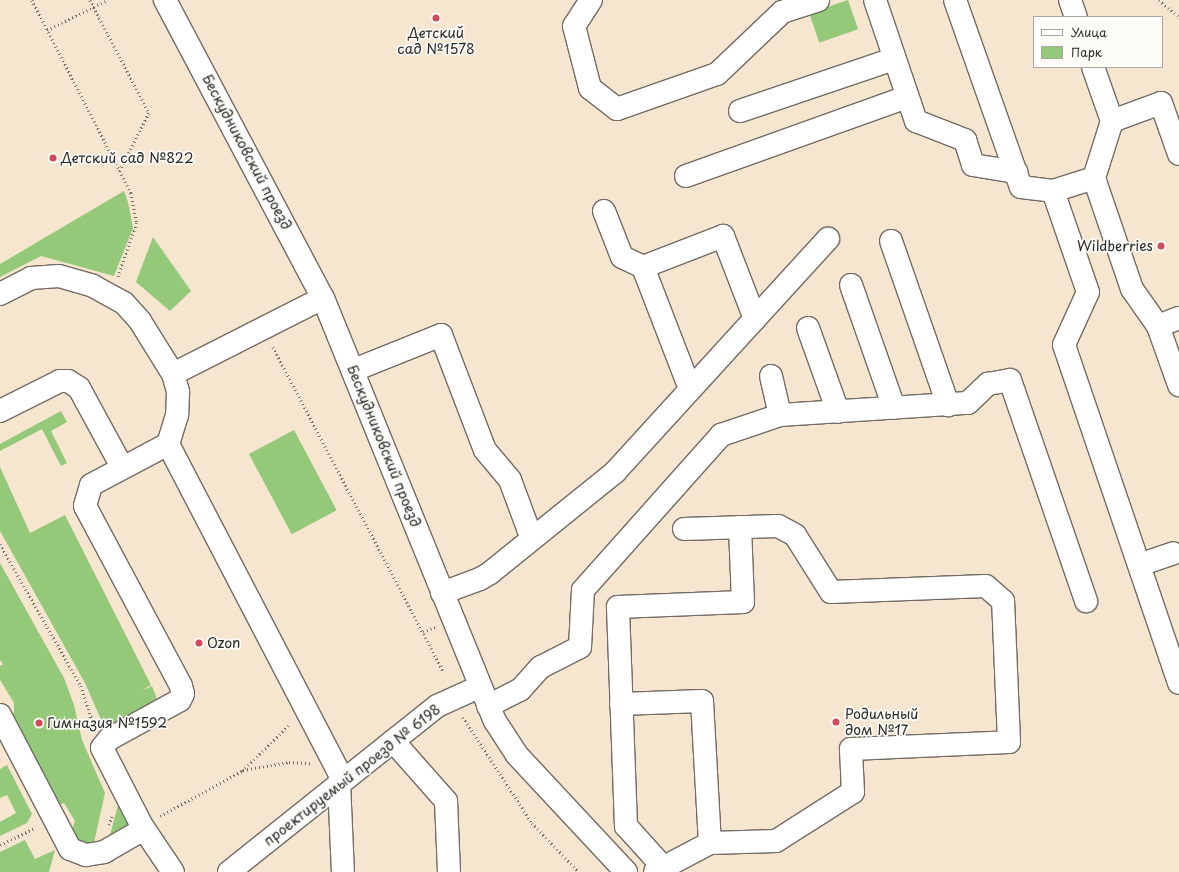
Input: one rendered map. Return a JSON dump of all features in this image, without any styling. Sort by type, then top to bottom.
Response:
[{"type":"street","name":"Бескудниковский проезд","points":[[165,0],[324,298],[484,697],[518,755],[626,872]]},
{"type":"street","points":[[591,0],[574,26],[590,88],[617,109],[717,74],[782,12],[818,0]]},
{"type":"street","points":[[875,0],[916,122],[965,140],[973,165],[1016,172]]},
{"type":"street","points":[[954,0],[1021,187],[1054,191],[1094,178]]},
{"type":"street","points":[[1070,0],[1076,16]]},
{"type":"street","points":[[740,111],[894,59]]},
{"type":"street","points":[[1093,68],[1112,121],[1094,178],[1132,289],[1158,326],[1179,385]]},
{"type":"street","points":[[686,176],[907,97]]},
{"type":"street","points":[[1112,121],[1161,103],[1179,154]]},
{"type":"street","points":[[1054,191],[1088,292],[1064,345],[1179,683]]},
{"type":"street","points":[[604,211],[622,257],[643,267],[690,389]]},
{"type":"street","points":[[643,267],[723,236],[755,319]]},
{"type":"street","points":[[442,594],[480,580],[616,472],[828,239]]},
{"type":"street","points":[[891,241],[948,405]]},
{"type":"street","points":[[0,294],[31,278],[59,276],[93,286],[124,303],[140,321],[173,374],[178,392],[176,415],[168,444],[339,775],[342,872]]},
{"type":"street","points":[[851,285],[894,408]]},
{"type":"street","points":[[173,374],[324,298]]},
{"type":"street","points":[[1158,326],[1179,318]]},
{"type":"street","points":[[808,328],[838,412]]},
{"type":"street","points":[[354,370],[441,335],[485,450],[510,480],[532,539]]},
{"type":"street","points":[[771,376],[780,416],[968,403],[988,384],[1010,380],[1086,601]]},
{"type":"street","points":[[0,410],[60,381],[68,381],[79,388],[122,467]]},
{"type":"street","name":"проектируемый проезд № 6198","points":[[229,872],[339,775],[393,741],[437,706],[520,690],[541,667],[580,647],[583,590],[721,435],[780,416]]},
{"type":"street","points":[[168,444],[122,467],[91,485],[85,506],[183,694],[180,700],[109,739],[102,748],[120,786],[143,828],[173,872]]},
{"type":"street","points":[[684,529],[740,527],[778,526],[795,535],[831,592],[986,586],[1003,601],[1009,742],[851,749],[853,792],[776,841],[710,844],[659,869],[626,826],[618,608],[743,602],[740,527]]},
{"type":"street","points":[[1139,565],[1173,553]]},
{"type":"street","points":[[621,704],[702,701],[710,844]]},
{"type":"street","points":[[0,715],[70,849],[86,855],[100,852],[143,828]]},
{"type":"street","points":[[393,741],[446,801],[448,872]]},
{"type":"path","points":[[32,0],[131,193],[137,223],[111,296]]},
{"type":"path","points":[[90,0],[149,113],[120,171]]},
{"type":"path","points":[[47,30],[108,0]]},
{"type":"path","points":[[1159,0],[1179,17]]},
{"type":"path","points":[[264,328],[443,671]]},
{"type":"path","points":[[0,544],[81,686],[88,702],[97,745],[102,748]]},
{"type":"path","points":[[423,632],[439,626]]},
{"type":"path","points":[[143,828],[242,770],[306,709]]},
{"type":"path","points":[[463,718],[532,823],[579,872]]},
{"type":"path","points":[[242,770],[289,762],[339,775]]},
{"type":"path","points":[[100,852],[120,786]]},
{"type":"path","points":[[0,845],[53,819]]},
{"type":"green space","points":[[848,0],[858,29],[819,43],[809,13]]},
{"type":"green space","points":[[124,191],[128,202],[133,228],[114,276],[41,256],[0,277],[0,264]]},
{"type":"green space","points":[[153,237],[191,291],[170,311],[136,282]]},
{"type":"green space","points":[[61,411],[67,422],[51,431],[67,463],[61,466],[42,429],[0,451],[0,444]]},
{"type":"green space","points":[[294,430],[337,510],[292,534],[249,454]]},
{"type":"green space","points":[[0,467],[30,533],[65,515],[151,685],[141,691],[152,686],[158,702],[106,731],[85,683],[0,531]]},
{"type":"green space","points":[[0,563],[64,678],[74,705],[82,740],[105,793],[93,847],[78,845],[70,834],[75,821],[64,803],[55,807],[11,717],[14,712],[14,703],[0,680],[0,666],[3,664],[0,660]]},
{"type":"green space","points":[[7,765],[32,814],[27,823],[0,836],[0,822],[16,813],[7,795],[0,798],[0,769]]},
{"type":"green space","points":[[118,805],[132,832],[107,846]]},
{"type":"green space","points":[[25,840],[35,859],[55,850],[49,872],[0,872],[0,852]]},
{"type":"place","name":"Детский сад №1578","points":[[436,18]]},
{"type":"place","name":"Детский сад №822","points":[[53,158]]},
{"type":"place","name":"Wildberries","points":[[1161,246]]},
{"type":"place","name":"Ozon","points":[[199,643]]},
{"type":"place","name":"Родильный дом №17","points":[[836,722]]},
{"type":"place","name":"Гимназия №1592","points":[[39,723]]}]
